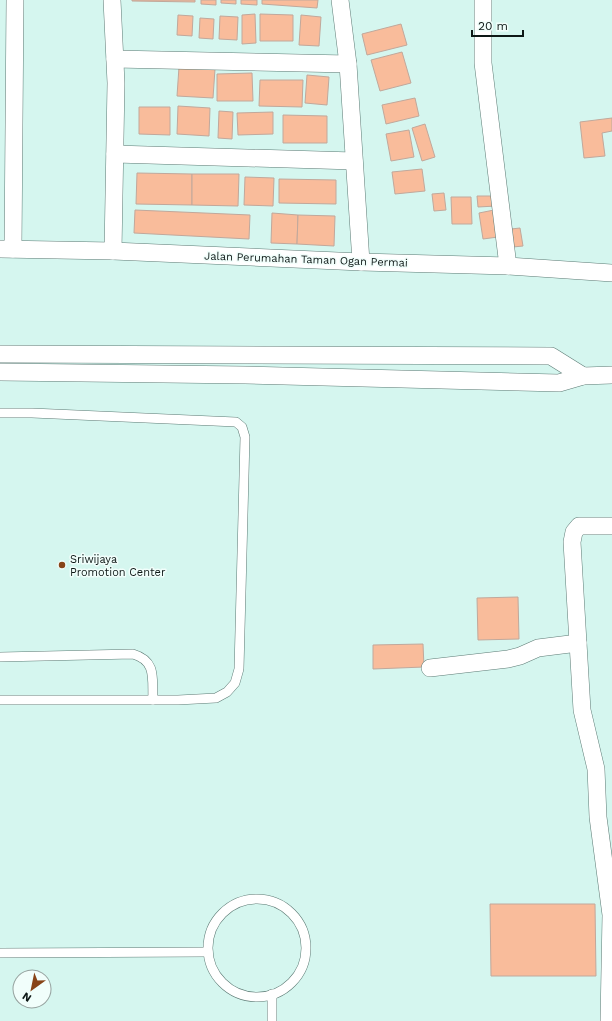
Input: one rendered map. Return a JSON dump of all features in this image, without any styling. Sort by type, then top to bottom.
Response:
[{"type":"street","points":[[6,249],[16,0]]},
{"type":"street","points":[[112,0],[115,59],[114,251]]},
{"type":"street","points":[[340,0],[348,64],[361,262]]},
{"type":"street","points":[[483,0],[483,63],[508,266]]},
{"type":"street","points":[[115,59],[348,64]]},
{"type":"street","points":[[115,154],[354,161]]},
{"type":"street","name":"Jalan Perumahan Taman Ogan Permai","points":[[6,249],[114,251],[361,262],[508,266],[612,273]]},
{"type":"street","points":[[0,354],[550,356],[583,376]]},
{"type":"street","points":[[0,372],[246,375],[559,383],[583,376],[612,375]]},
{"type":"street","points":[[608,1021],[611,915],[598,817],[596,769],[582,710],[572,542],[574,532],[579,526],[612,526]]},
{"type":"street","points":[[430,668],[508,659],[520,656],[538,648],[578,643]]},
{"type":"lane","points":[[0,414],[32,413],[236,422],[242,427],[245,437],[239,670],[235,683],[227,692],[216,698],[153,700],[0,700]]},
{"type":"lane","points":[[0,657],[133,654],[140,656],[149,663],[152,671],[153,700]]},
{"type":"lane","points":[[252,899],[263,899],[284,907],[299,923],[304,933],[306,944],[306,955],[298,975],[287,987],[262,997],[250,997],[230,989],[215,973],[210,963],[208,952],[208,941],[211,930],[216,921],[232,906],[242,901],[252,899]]},
{"type":"lane","points":[[0,953],[208,952]]},
{"type":"lane","points":[[272,994],[272,1021]]},
{"type":"building","points":[[195,0],[195,2],[132,1]]},
{"type":"building","points":[[201,0],[216,0],[216,5],[201,4]]},
{"type":"building","points":[[221,0],[236,0],[236,4],[221,3]]},
{"type":"building","points":[[241,0],[257,0],[257,5],[241,4]]},
{"type":"building","points":[[262,0],[318,0],[317,8],[262,4]]},
{"type":"building","points":[[255,14],[256,43],[242,44],[242,15]]},
{"type":"building","points":[[260,14],[293,15],[293,41],[260,41]]},
{"type":"building","points":[[178,15],[193,16],[192,36],[177,35]]},
{"type":"building","points":[[301,15],[321,17],[319,46],[299,45]]},
{"type":"building","points":[[220,16],[238,17],[237,40],[219,39]]},
{"type":"building","points":[[200,18],[214,19],[213,39],[199,38]]},
{"type":"building","points":[[401,24],[407,45],[367,55],[362,34]]},
{"type":"building","points":[[402,52],[411,83],[380,91],[371,60]]},
{"type":"building","points":[[179,67],[215,69],[213,98],[177,96]]},
{"type":"building","points":[[252,73],[253,101],[217,101],[217,74]]},
{"type":"building","points":[[307,75],[329,77],[327,105],[305,103]]},
{"type":"building","points":[[260,80],[303,80],[302,107],[259,106]]},
{"type":"building","points":[[415,98],[419,116],[386,124],[382,105]]},
{"type":"building","points":[[178,106],[210,108],[209,136],[177,134]]},
{"type":"building","points":[[139,107],[170,107],[170,135],[139,134]]},
{"type":"building","points":[[219,111],[233,112],[232,139],[218,138]]},
{"type":"building","points":[[273,112],[273,134],[238,135],[237,113]]},
{"type":"building","points":[[283,115],[327,116],[327,143],[283,143]]},
{"type":"building","points":[[612,118],[612,131],[602,133],[605,156],[584,158],[580,122]]},
{"type":"building","points":[[425,124],[435,157],[422,161],[412,128]]},
{"type":"building","points":[[409,130],[414,157],[391,161],[386,134]]},
{"type":"building","points":[[422,169],[425,191],[395,194],[392,172]]},
{"type":"building","points":[[137,173],[192,174],[192,205],[136,204]]},
{"type":"building","points":[[192,174],[239,174],[238,206],[192,205]]},
{"type":"building","points":[[245,177],[274,178],[273,206],[244,205]]},
{"type":"building","points":[[279,179],[336,180],[336,204],[279,203]]},
{"type":"building","points":[[444,193],[446,210],[434,211],[432,194]]},
{"type":"building","points":[[477,196],[495,196],[496,206],[478,207]]},
{"type":"building","points":[[451,197],[471,197],[472,224],[452,224]]},
{"type":"building","points":[[135,210],[250,215],[249,239],[134,233]]},
{"type":"building","points":[[494,210],[498,237],[483,239],[479,213]]},
{"type":"building","points":[[272,213],[298,215],[297,244],[271,243]]},
{"type":"building","points":[[298,215],[335,216],[334,246],[297,244]]},
{"type":"building","points":[[520,228],[523,246],[513,247],[511,229]]},
{"type":"building","points":[[518,597],[519,639],[478,640],[477,598]]},
{"type":"building","points":[[423,644],[424,667],[373,669],[373,645]]},
{"type":"building","points":[[490,904],[595,904],[596,976],[491,976]]},
{"type":"place","name":"Sriwijaya Promotion Center","points":[[62,565]]}]
